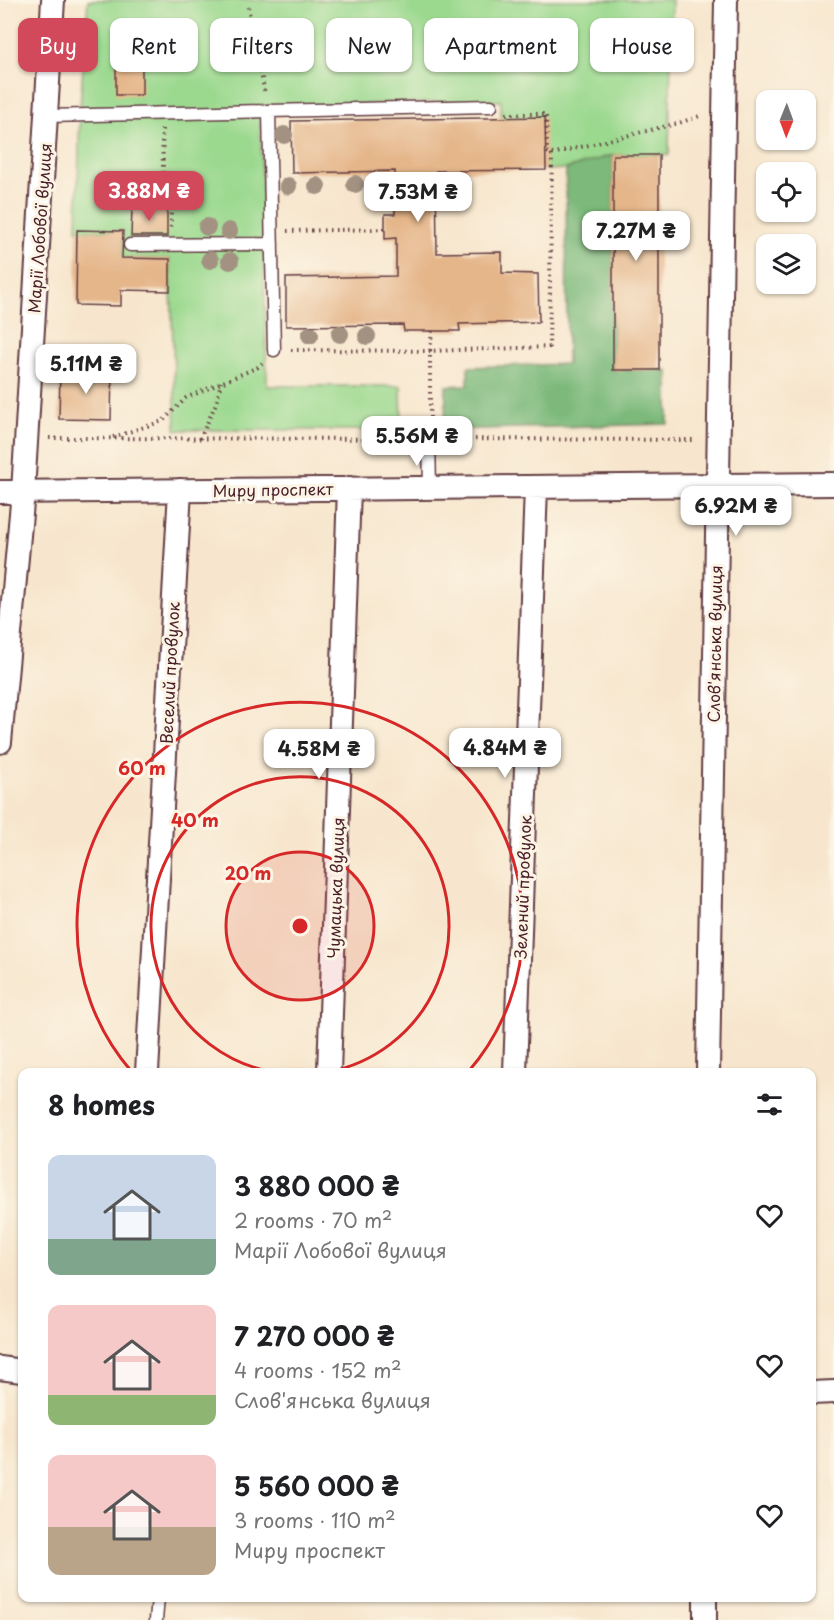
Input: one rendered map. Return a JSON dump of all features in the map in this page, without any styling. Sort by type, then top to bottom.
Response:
[{"type":"street","name":"Марії Лобової вулиця","points":[[0,742],[23,492],[53,0]]},
{"type":"street","name":"Слов'янська вулиця","points":[[708,1068],[726,0]]},
{"type":"street","name":"Миру проспект","points":[[0,492],[834,484]]},
{"type":"street","name":"Зелений провулок","points":[[515,1068],[536,487]]},
{"type":"street","name":"Чумацька вулиця","points":[[329,1068],[349,488]]},
{"type":"street","name":"Веселий провулок","points":[[147,1068],[180,490]]},
{"type":"street","points":[[0,1368],[18,1370]]},
{"type":"street","points":[[816,1393],[834,1392]]},
{"type":"street","points":[[705,1602],[705,1620]]},
{"type":"lane","points":[[46,116],[491,106]]},
{"type":"lane","points":[[268,111],[274,350]]},
{"type":"lane","points":[[130,245],[172,245],[272,238]]},
{"type":"lane","points":[[429,438],[430,488]]},
{"type":"lane","points":[[156,1620],[158,1602]]},
{"type":"path","points":[[248,7],[268,111]]},
{"type":"path","points":[[491,106],[498,115],[546,114],[547,152],[552,154],[679,123],[724,107]]},
{"type":"path","points":[[162,114],[164,204],[171,206],[169,215],[172,245]]},
{"type":"path","points":[[109,438],[164,421],[186,398],[258,367],[274,350],[430,351],[549,347],[552,154]]},
{"type":"path","points":[[272,238],[385,229]]},
{"type":"path","points":[[429,438],[432,331]]},
{"type":"path","points":[[200,438],[217,401],[221,381]]},
{"type":"path","points":[[26,438],[402,439]]},
{"type":"path","points":[[444,439],[718,440]]},
{"type":"green space","points":[[88,0],[672,0],[672,18],[590,18],[590,72],[671,72],[669,155],[613,155],[566,169],[546,170],[501,118],[501,101],[260,106],[267,386],[401,386],[402,430],[176,430],[170,259],[122,258],[122,231],[77,230],[83,72],[98,72],[98,18],[87,18]]},
{"type":"green space","points":[[613,155],[613,370],[668,370],[668,424],[445,430],[446,386],[468,385],[468,367],[567,364],[566,169]]},
{"type":"building","points":[[116,72],[142,72],[142,95],[116,95]]},
{"type":"building","points":[[545,117],[546,170],[436,171],[437,253],[502,252],[502,273],[538,274],[539,322],[459,324],[460,331],[404,331],[403,325],[286,326],[286,278],[396,276],[396,238],[385,239],[385,214],[395,214],[395,171],[292,173],[291,121]]},
{"type":"building","points":[[613,155],[659,155],[659,370],[613,370]]},
{"type":"building","points":[[132,208],[167,209],[167,236],[131,236]]},
{"type":"building","points":[[77,230],[123,231],[122,258],[170,259],[170,291],[121,290],[121,306],[76,305]]},
{"type":"building","points":[[60,370],[112,370],[111,420],[59,419]]}]
